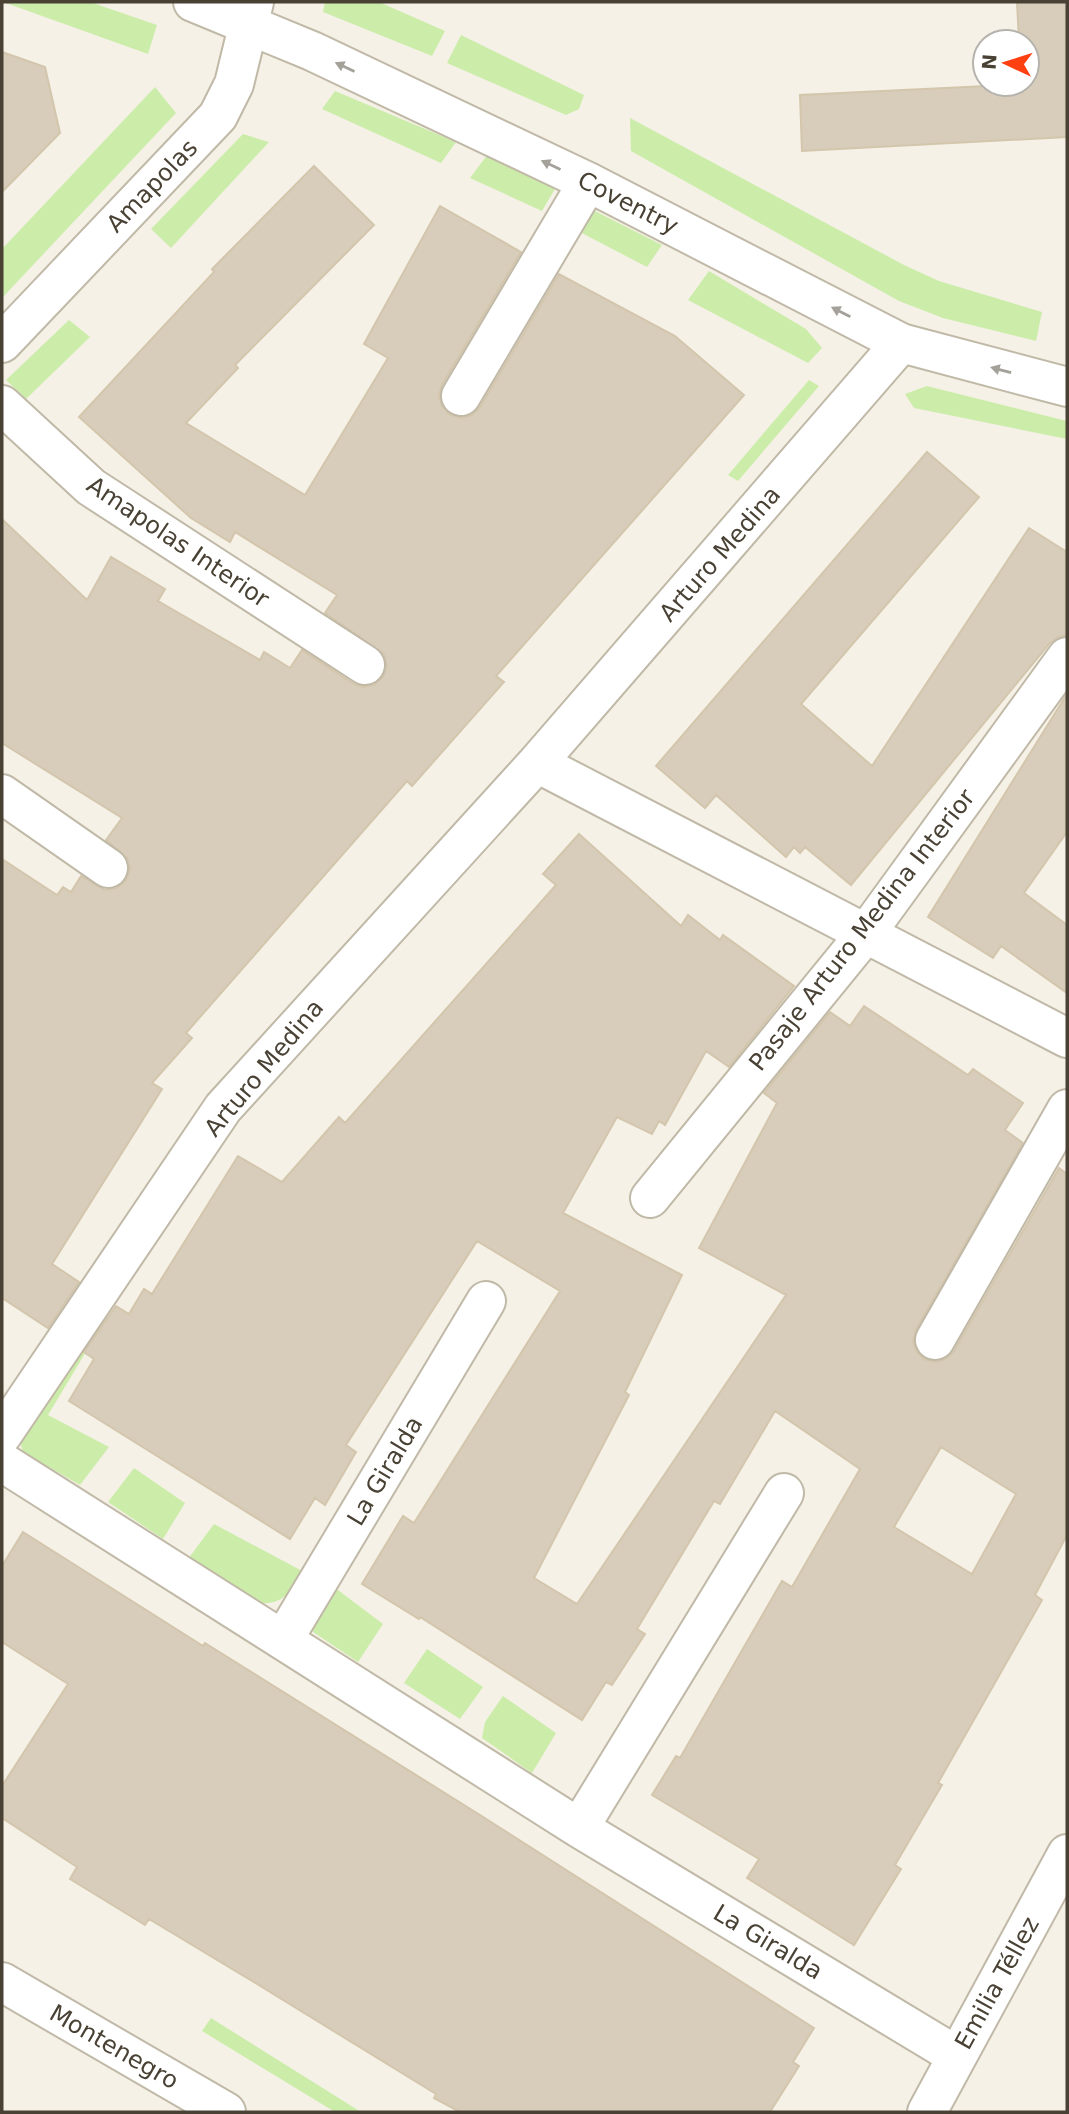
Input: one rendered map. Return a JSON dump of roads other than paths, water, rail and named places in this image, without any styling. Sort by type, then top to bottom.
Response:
[{"type":"street","name":"Coventry","points":[[193,2],[252,13],[588,182],[901,344],[1067,387]]},
{"type":"street","name":"Amapolas","points":[[2,343],[218,116],[234,84],[252,13]]},
{"type":"street","points":[[461,396],[588,182]]},
{"type":"street","name":"Arturo Medina","points":[[2,1435],[223,1108],[537,763],[901,344]]},
{"type":"street","name":"Amapolas Interior","points":[[2,405],[91,487],[365,665]]},
{"type":"street","name":"Pasaje Arturo Medina Interior","points":[[650,1198],[867,932],[1067,657]]},
{"type":"street","points":[[537,763],[1067,1038]]},
{"type":"street","points":[[2,794],[108,868]]},
{"type":"street","points":[[935,1340],[1067,1109]]},
{"type":"street","name":"La Giralda","points":[[283,1640],[486,1301]]},
{"type":"street","name":"La Giralda","points":[[2,1462],[579,1828],[957,2056]]},
{"type":"street","points":[[579,1828],[784,1493]]},
{"type":"street","name":"Emilia Téllez","points":[[927,2112],[1067,1854]]},
{"type":"street","name":"Montenegro","points":[[2,1982],[188,2103],[226,2112]]}]
